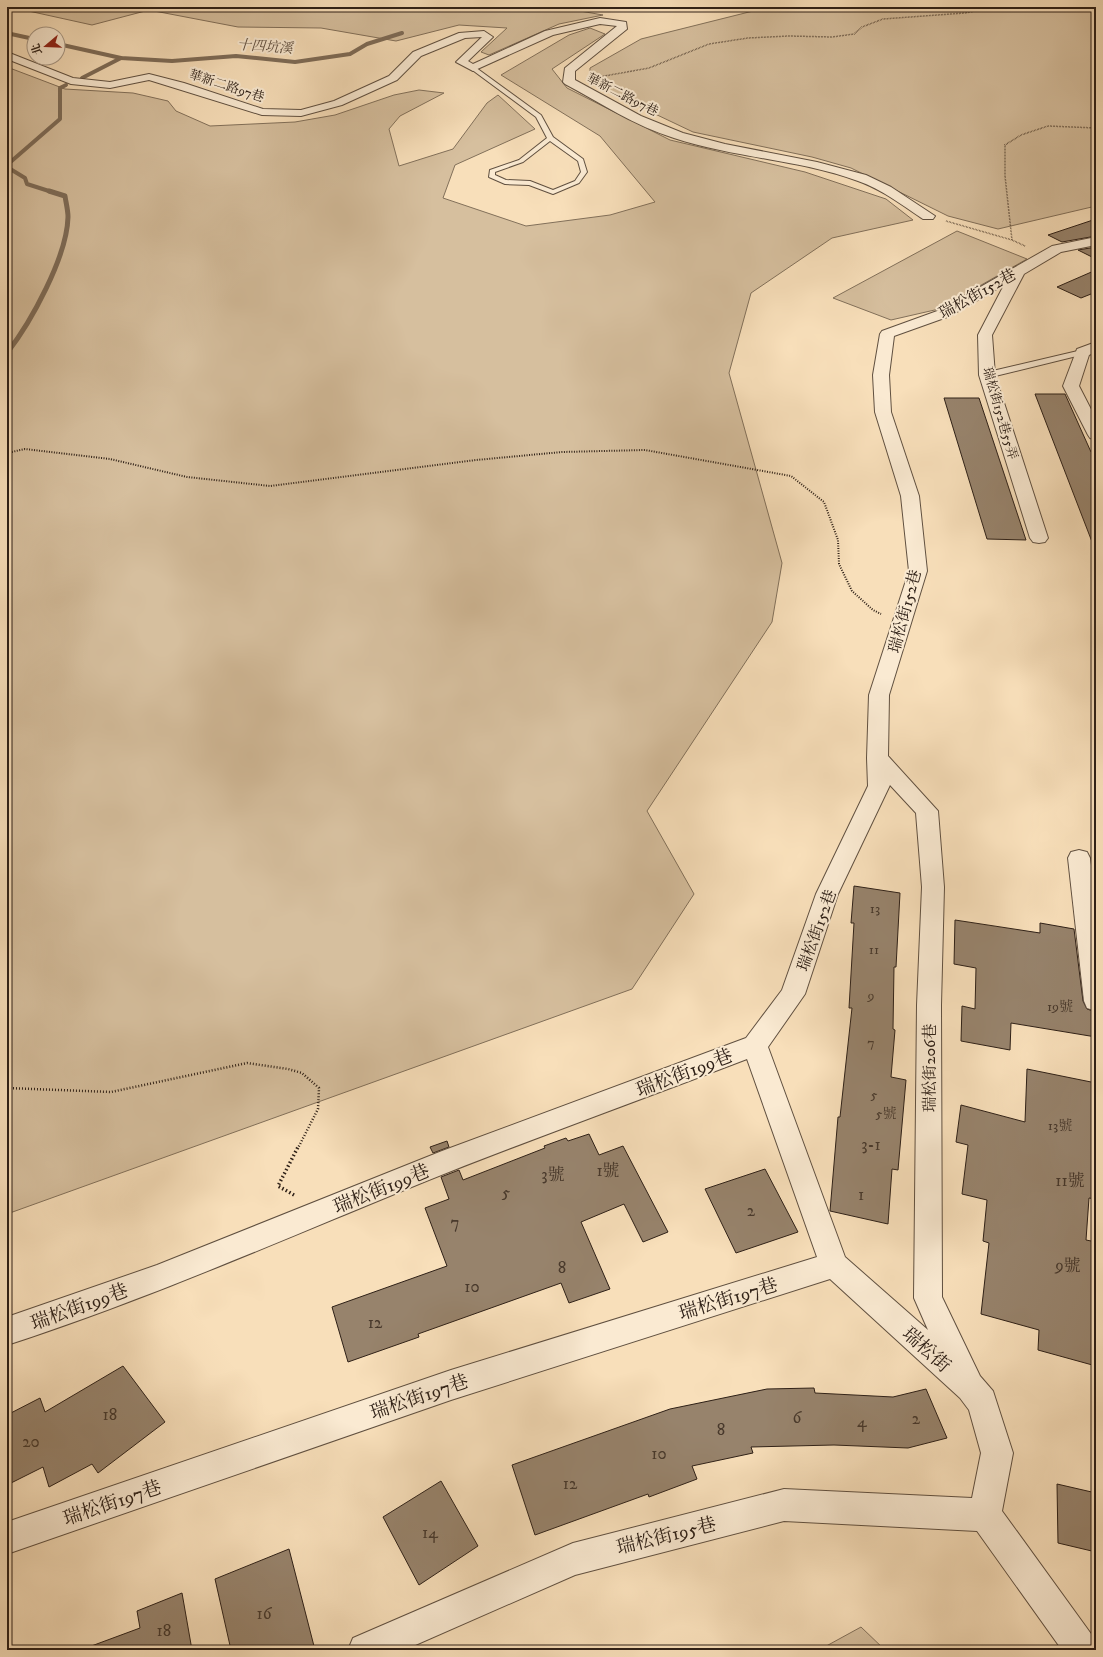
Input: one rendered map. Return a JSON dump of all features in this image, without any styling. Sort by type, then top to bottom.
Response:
[{"type":"street","name":"華新二路97巷","points":[[7,55],[71,81],[110,85],[149,77],[180,85],[262,112],[301,114],[338,103],[393,78],[417,54],[462,35],[484,34],[488,37],[461,62],[473,68],[549,33],[600,21],[622,24],[622,29],[569,70],[569,82],[633,116],[678,136],[746,152],[816,165],[864,178],[928,216]]},
{"type":"street","name":"瑞松街152巷","points":[[755,1045],[792,994],[827,894],[879,786],[879,695],[918,571],[910,496],[883,412],[881,375],[887,334],[945,313],[1058,249],[1096,241]]},
{"type":"street","name":"瑞松街152巷55弄","points":[[1019,270],[985,336],[987,375],[1039,538]]},
{"type":"street","points":[[1089,350],[1071,386],[1096,435]]},
{"type":"street","name":"瑞松街206巷","points":[[878,758],[926,811],[933,886],[929,1005],[928,1298],[971,1388]]},
{"type":"street","points":[[1079,858],[1096,1001]]},
{"type":"street","name":"瑞松街199巷","points":[[7,1331],[53,1317],[218,1255],[411,1175],[755,1045]]},
{"type":"street","name":"瑞松街","points":[[755,1045],[834,1265],[971,1388],[982,1402],[997,1453],[985,1515]]},
{"type":"street","name":"瑞松街197巷","points":[[7,1538],[450,1385],[834,1265]]},
{"type":"street","name":"瑞松街195巷","points":[[365,1650],[573,1559],[784,1505],[985,1515]]},
{"type":"street","points":[[985,1515],[1082,1650]]},
{"type":"lane","points":[[473,68],[539,116],[550,138],[581,160],[584,172],[577,182],[553,192],[530,183],[505,182],[490,176],[492,171],[521,161],[550,138]]},
{"type":"lane","points":[[987,375],[1089,350]]},
{"type":"path","points":[[569,82],[649,68],[708,44],[755,37],[832,37],[854,34],[862,26],[883,19],[965,13],[992,9],[994,7]]},
{"type":"path","points":[[1012,240],[1010,206],[1005,176],[1005,145],[1021,135],[1048,126],[1096,128]]},
{"type":"path","points":[[928,216],[1012,240],[1045,256]]},
{"type":"path","points":[[7,452],[25,449],[110,459],[188,477],[270,486],[476,460],[562,452],[645,450],[791,476],[824,502],[838,540],[839,564],[852,591],[873,610],[902,624]]},
{"type":"path","points":[[7,1088],[111,1092],[247,1063],[288,1069],[302,1074],[320,1088],[318,1109],[278,1186],[323,1211]]},
{"type":"shaded area","points":[[41,7],[557,7],[603,15],[559,24],[489,55],[481,52],[507,28],[459,25],[396,41],[321,28],[238,27],[149,10],[92,25],[24,10]]},
{"type":"shaded area","points":[[763,7],[1096,7],[1096,206],[998,229],[948,216],[851,168],[812,157],[693,132],[590,83],[590,68],[641,39],[765,8]]},
{"type":"shaded area","points":[[590,28],[605,34],[552,69],[567,88],[670,140],[805,172],[886,199],[913,220],[832,238],[751,293],[729,373],[782,563],[772,622],[647,811],[694,894],[632,989],[7,1214],[7,67],[65,89],[133,93],[168,101],[176,111],[210,126],[295,122],[335,115],[394,95],[419,90],[444,93],[400,116],[389,129],[399,166],[453,149],[487,103],[498,95],[535,129],[455,165],[443,198],[526,226],[610,215],[655,202],[600,136],[501,75],[569,35]]},
{"type":"shaded area","points":[[957,231],[1027,259],[939,309],[891,320],[833,298]]},
{"type":"shaded area","points":[[861,1627],[885,1650],[819,1650]]},
{"type":"building","points":[[1096,219],[1096,236],[1062,242],[1048,235]]},
{"type":"building","points":[[1096,247],[1096,259],[1078,250]]},
{"type":"building","points":[[1096,270],[1096,292],[1081,298],[1057,287]]},
{"type":"building","points":[[1035,394],[1065,394],[1091,452],[1096,452],[1096,547],[1094,547]]},
{"type":"building","points":[[944,398],[979,398],[1026,540],[987,539]]},
{"type":"building","points":[[854,886],[900,893],[896,967],[894,967],[893,1029],[895,1030],[891,1077],[906,1080],[898,1170],[892,1169],[888,1224],[830,1211],[838,1117],[840,1117],[852,1008],[849,1008],[854,923],[851,923]]},
{"type":"building","points":[[955,920],[1040,933],[1040,923],[1074,929],[1083,1001],[1087,1009],[1096,1012],[1096,1037],[1011,1023],[1010,1050],[961,1041],[962,1006],[975,1009],[976,968],[954,964]]},
{"type":"building","points":[[1027,1069],[1096,1083],[1096,1199],[1089,1198],[1086,1240],[1096,1242],[1096,1366],[1038,1350],[1039,1330],[981,1314],[989,1243],[983,1241],[987,1200],[962,1194],[968,1145],[956,1142],[961,1105],[1025,1122]]},
{"type":"building","points":[[589,1134],[599,1155],[623,1146],[668,1232],[643,1242],[624,1204],[581,1222],[610,1289],[569,1303],[561,1283],[418,1334],[419,1337],[348,1362],[332,1307],[447,1266],[425,1208],[449,1199],[441,1177],[459,1170],[463,1180],[545,1148],[544,1146],[566,1138],[568,1141]]},
{"type":"building","points":[[447,1141],[449,1147],[433,1153],[430,1147]]},
{"type":"building","points":[[765,1169],[798,1232],[736,1253],[705,1189]]},
{"type":"building","points":[[123,1366],[165,1422],[98,1473],[92,1464],[49,1487],[43,1467],[7,1485],[7,1415],[40,1398],[45,1412]]},
{"type":"building","points":[[814,1388],[815,1393],[893,1397],[926,1389],[947,1438],[908,1448],[834,1445],[751,1447],[753,1453],[692,1466],[697,1479],[649,1497],[648,1494],[535,1535],[512,1465],[670,1409],[767,1389]]},
{"type":"building","points":[[441,1481],[478,1546],[419,1585],[383,1517]]},
{"type":"building","points":[[1057,1484],[1096,1493],[1096,1552],[1058,1543]]},
{"type":"building","points":[[289,1549],[315,1650],[231,1650],[215,1579]]},
{"type":"building","points":[[182,1593],[192,1650],[86,1650],[86,1648],[140,1628],[137,1611]]},
{"type":"waterway","name":"十四坑溪","points":[[7,30],[11,34],[26,37]]},
{"type":"waterway","name":"十四坑溪","points":[[121,58],[172,61],[236,56],[295,62],[350,54],[367,44],[402,33]]},
{"type":"waterway","name":"十四坑溪","points":[[66,46],[121,58]]},
{"type":"waterway","name":"十四坑溪","points":[[82,78],[121,58]]},
{"type":"waterway","name":"十四坑溪","points":[[7,165],[60,119],[60,88],[66,85]]},
{"type":"waterway","name":"十四坑溪","points":[[7,167],[25,178],[27,184],[52,192]]},
{"type":"waterway","name":"十四坑溪","points":[[7,353],[37,307],[55,269],[66,233],[68,217],[65,196],[49,191]]}]
